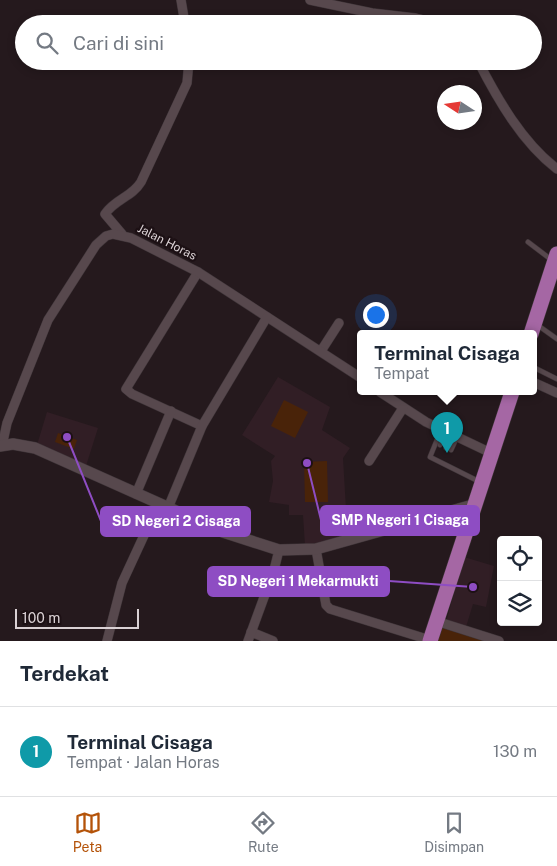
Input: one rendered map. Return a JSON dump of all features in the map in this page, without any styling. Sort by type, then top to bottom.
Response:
[{"type":"highway","points":[[533,329],[556,258]]},
{"type":"highway","points":[[430,640],[480,482],[511,395]]},
{"type":"main road","points":[[1,446],[13,444],[34,448],[223,532],[279,550],[316,549],[473,505]]},
{"type":"street","points":[[181,0],[184,15]]},
{"type":"street","points":[[310,0],[389,15]]},
{"type":"street","points":[[122,234],[105,214],[118,200],[132,193],[141,182],[187,83],[188,70]]},
{"type":"street","points":[[483,70],[493,90],[526,138],[557,169]]},
{"type":"street","name":"Jalan Horas","points":[[1,446],[7,423],[52,313],[96,245],[106,236],[122,234],[198,272],[321,350],[357,375]]},
{"type":"street","points":[[198,272],[127,385],[128,392],[202,426]]},
{"type":"street","points":[[107,641],[122,583],[164,506],[202,426],[267,317]]},
{"type":"street","points":[[321,350],[339,323]]},
{"type":"street","points":[[537,384],[557,393]]},
{"type":"street","points":[[384,395],[403,408],[491,453]]},
{"type":"street","points":[[369,461],[403,408]]},
{"type":"street","points":[[136,494],[171,411]]},
{"type":"street","points":[[316,549],[326,605],[330,609],[430,640]]},
{"type":"street","points":[[273,641],[250,636],[279,550]]},
{"type":"street","points":[[436,621],[499,641]]},
{"type":"lane","points":[[528,242],[556,258]]},
{"type":"lane","points":[[537,331],[557,339]]},
{"type":"lane","points":[[537,369],[557,379]]},
{"type":"lane","points":[[440,445],[449,433]]},
{"type":"lane","points":[[446,448],[449,433]]},
{"type":"lane","points":[[449,433],[451,450]]},
{"type":"lane","points":[[449,433],[430,457],[441,459],[480,482]]},
{"type":"shaded area","points":[[278,377],[330,407],[322,430],[350,448],[343,458],[346,538],[305,546],[303,515],[289,515],[289,505],[269,502],[273,481],[271,461],[275,456],[242,435]]},
{"type":"shaded area","points":[[284,400],[308,412],[295,438],[271,426]]},
{"type":"shaded area","points":[[47,412],[98,428],[86,466],[37,445]]},
{"type":"shaded area","points":[[58,433],[77,440],[74,449],[55,442]]},
{"type":"shaded area","points":[[327,461],[328,502],[305,502],[304,462]]},
{"type":"shaded area","points":[[464,557],[494,566],[486,607],[473,604],[466,627],[446,622]]},
{"type":"shaded area","points":[[441,624],[490,641],[436,641]]},
{"type":"place","name":"SD Negeri 2 Cisaga","points":[[67,437]]},
{"type":"place","name":"Terminal Cisaga","points":[[447,453]]},
{"type":"place","name":"SMP Negeri 1 Cisaga","points":[[307,463]]},
{"type":"place","name":"SD Negeri 1 Mekarmukti","points":[[473,587]]}]
